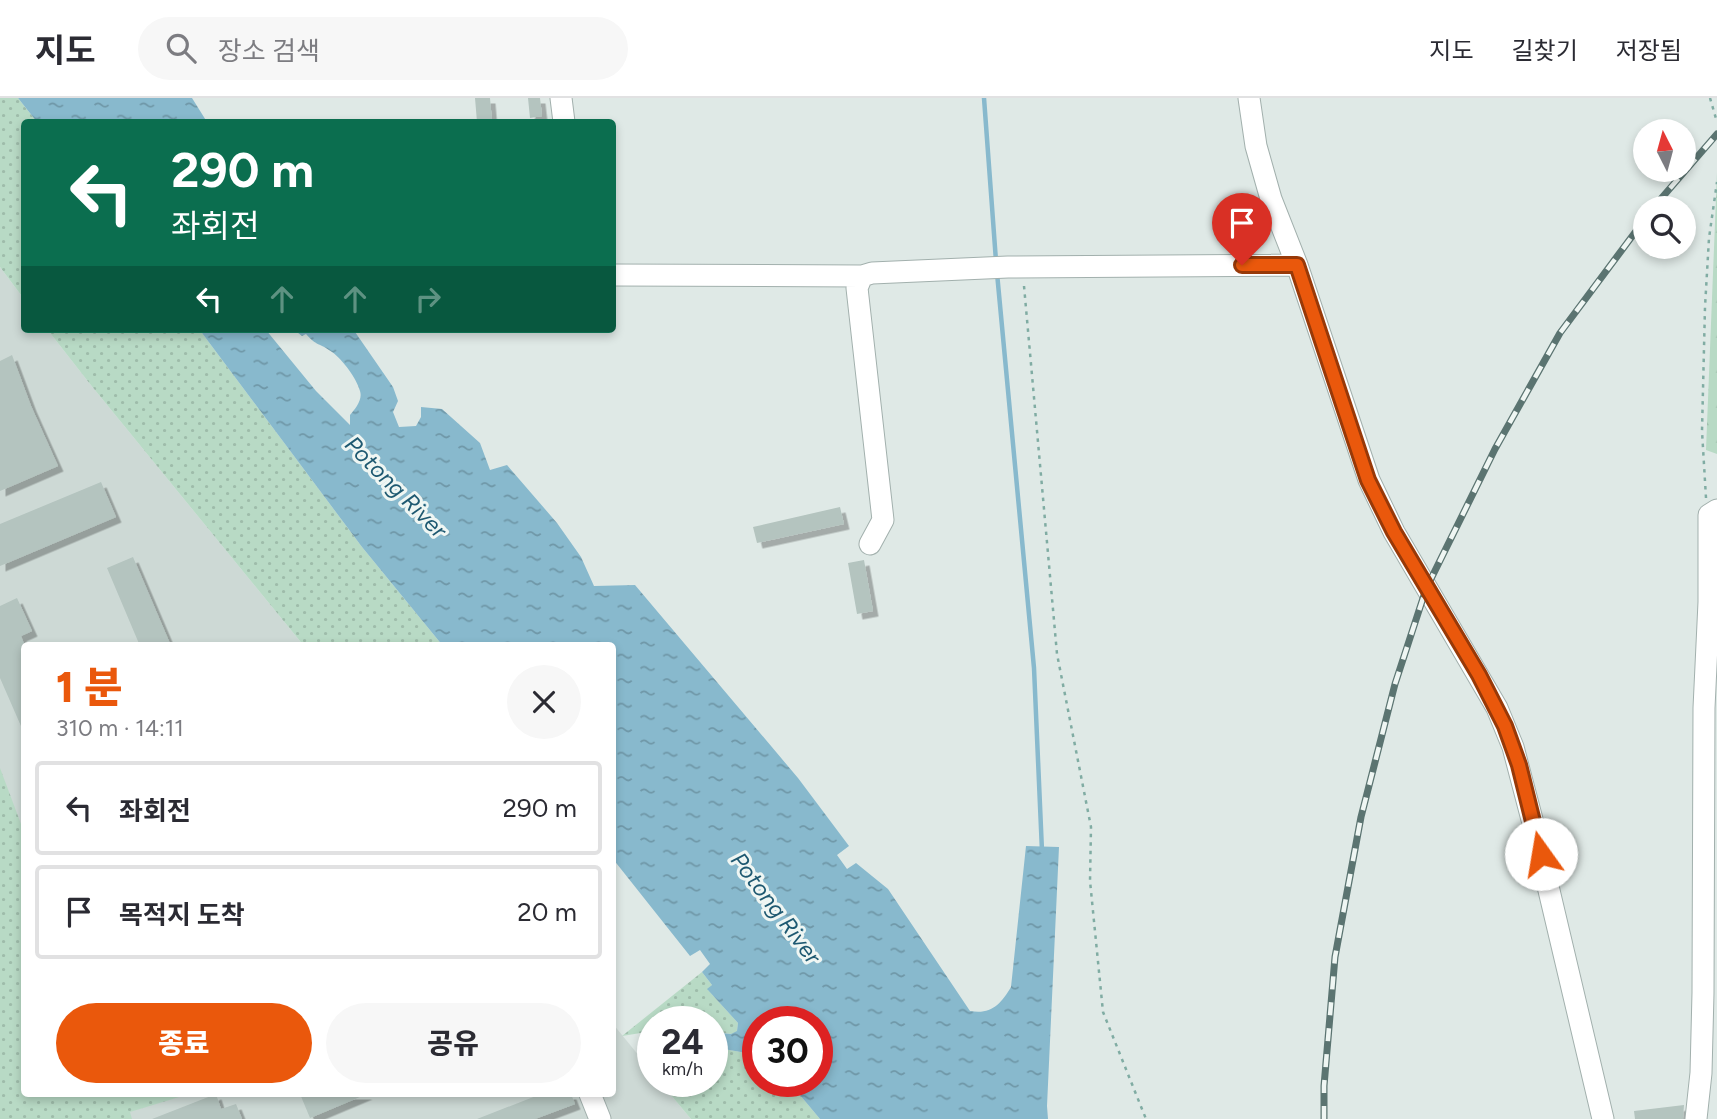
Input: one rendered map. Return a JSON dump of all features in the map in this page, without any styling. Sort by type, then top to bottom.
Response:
[{"type":"street","points":[[561,98],[564,119]]},
{"type":"street","points":[[1249,98],[1263,172],[1297,265],[1368,480],[1420,578],[1497,708],[1513,747],[1602,1119]]},
{"type":"street","points":[[616,275],[862,276],[872,273],[1015,267],[1297,265]]},
{"type":"street","points":[[862,276],[857,288],[883,520],[870,544]]},
{"type":"street","points":[[1696,1119],[1701,1073],[1704,708],[1713,512]]},
{"type":"street","points":[[591,1097],[600,1119]]},
{"type":"path","points":[[1710,98],[1717,122]]},
{"type":"path","points":[[1713,512],[1705,491],[1702,431],[1709,238],[1717,182]]},
{"type":"path","points":[[1015,267],[1057,654],[1091,827],[1090,881],[1103,1012],[1146,1119]]},
{"type":"shaded area","points":[[0,267],[21,295],[21,333],[50,333],[301,642],[21,642],[21,1097],[616,1097],[616,1028],[637,1053],[637,1097],[673,1097],[691,1119],[0,1119]]},
{"type":"green space","points":[[0,98],[18,98],[35,119],[21,119],[21,295],[0,267]]},
{"type":"green space","points":[[1717,172],[1717,454],[1706,450]]},
{"type":"green space","points":[[50,333],[202,333],[362,547],[440,642],[301,642]]},
{"type":"green space","points":[[0,768],[21,824],[21,1097],[179,1097],[130,1112],[132,1119],[0,1119]]},
{"type":"green space","points":[[702,972],[712,985],[708,990],[723,1006],[660,1006]]},
{"type":"green space","points":[[728,1012],[738,1023],[737,1032],[728,1034]]},
{"type":"green space","points":[[637,1024],[637,1034],[622,1036]]},
{"type":"green space","points":[[728,1050],[742,1052],[742,1097],[802,1097],[820,1119],[691,1119],[673,1097],[728,1097]]},
{"type":"water","points":[[18,98],[192,98],[205,119],[35,119]]},
{"type":"water","name":"Potong River","points":[[202,333],[268,333],[316,391],[350,425],[350,415],[361,394],[353,375],[332,352],[315,343],[306,334],[302,336],[298,333],[356,333],[393,387],[398,401],[393,412],[399,427],[416,426],[421,417],[421,407],[442,409],[480,443],[490,470],[507,465],[557,523],[581,557],[594,586],[635,585],[798,778],[849,846],[837,855],[847,869],[856,863],[888,889],[970,1011],[990,1010],[1011,987],[1026,846],[1059,847],[1048,1119],[820,1119],[802,1097],[833,1097],[833,1006],[742,1006],[742,1052],[728,1050],[728,1034],[737,1031],[738,1023],[728,1012],[728,1006],[722,1006],[707,989],[712,985],[702,972],[710,964],[700,950],[690,956],[616,863],[616,642],[440,642],[362,547]]},
{"type":"building","points":[[475,98],[490,98],[492,119],[477,119]]},
{"type":"building","points":[[528,98],[540,98],[542,116],[530,118]]},
{"type":"building","points":[[12,355],[58,466],[0,491],[0,361]]},
{"type":"building","points":[[101,482],[116,517],[0,566],[0,524]]},
{"type":"building","points":[[840,507],[844,524],[757,543],[753,527]]},
{"type":"building","points":[[133,557],[169,642],[138,642],[107,568]]},
{"type":"building","points":[[864,560],[873,611],[857,614],[848,563]]},
{"type":"building","points":[[17,598],[32,631],[21,636],[23,642],[21,642],[21,726],[0,678],[0,606]]},
{"type":"building","points":[[208,1097],[217,1097],[221,1109],[236,1104],[242,1119],[152,1119]]},
{"type":"building","points":[[301,1097],[360,1097],[310,1118]]},
{"type":"building","points":[[533,1097],[572,1097],[575,1104],[535,1119],[477,1119]]},
{"type":"building","points":[[1684,1105],[1683,1119],[1635,1119],[1634,1111]]},
{"type":"waterway","points":[[984,98],[996,261]]},
{"type":"waterway","points":[[997,273],[1034,668],[1042,851]]},
{"type":"railway","points":[[1663,196],[1717,134]]},
{"type":"railway","points":[[1324,1119],[1324,1086],[1335,957],[1361,817],[1395,684],[1426,589],[1495,449],[1560,333],[1633,235]]},
{"type":"route","points":[[1242,265],[1297,265],[1368,480],[1426,589],[1497,708],[1519,765],[1541,854]]}]
